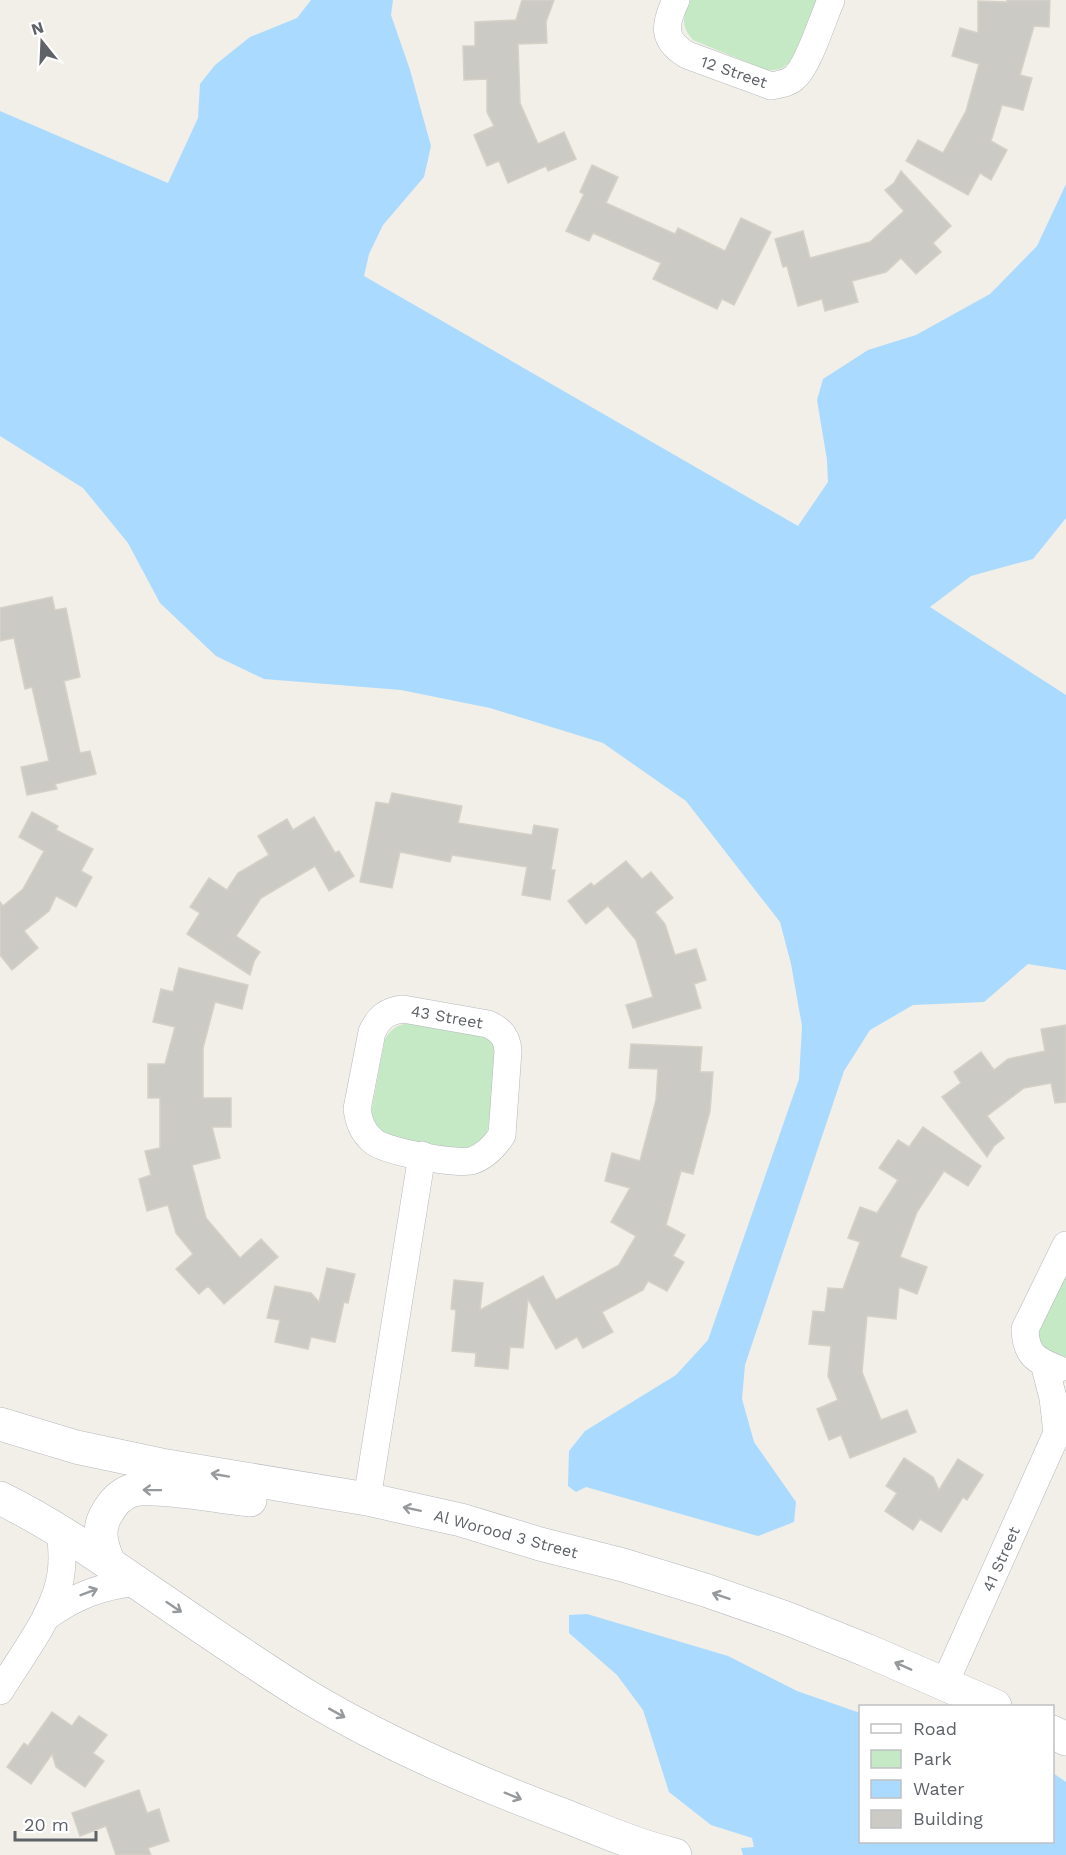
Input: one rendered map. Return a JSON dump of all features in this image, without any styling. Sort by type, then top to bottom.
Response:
[{"type":"street","name":"12 Street","points":[[675,0],[667,24],[668,37],[676,48],[687,56],[771,86],[784,84],[795,78],[803,69],[831,0]]},
{"type":"street","name":"43 Street","points":[[403,1009],[488,1024],[497,1028],[507,1042],[502,1135],[494,1146],[484,1155],[459,1162],[422,1155],[384,1148],[373,1142],[359,1121],[357,1109],[372,1032],[376,1022],[393,1010],[403,1009]]},
{"type":"street","points":[[367,1499],[422,1155]]},
{"type":"street","name":"41 Street","points":[[944,1685],[1062,1430],[1053,1398],[1055,1368],[1032,1356],[1026,1343],[1025,1329],[1066,1245]]},
{"type":"street","name":"Al Worood 3 Street","points":[[0,1424],[76,1447],[161,1465],[367,1499],[461,1520],[705,1590],[806,1626],[990,1705]]},
{"type":"street","points":[[108,1561],[100,1542],[102,1521],[113,1503],[130,1491],[151,1488],[226,1499],[252,1500],[279,1498],[314,1491]]},
{"type":"street","points":[[0,1498],[34,1514],[108,1561],[305,1695],[385,1739],[614,1845],[675,1855]]},
{"type":"street","points":[[0,1691],[46,1617],[55,1597],[61,1575],[63,1554],[60,1532]]},
{"type":"street","points":[[46,1617],[66,1602],[88,1592],[112,1585],[137,1582]]},
{"type":"green space","points":[[690,0],[818,0],[793,59],[781,68],[766,70],[693,40],[684,25]]},
{"type":"green space","points":[[409,1023],[487,1036],[495,1043],[500,1063],[487,1133],[483,1143],[461,1152],[377,1133],[371,1113],[385,1039],[395,1028]]},
{"type":"green space","points":[[1066,1265],[1066,1359],[1049,1352],[1042,1345],[1038,1335]]},
{"type":"water","points":[[311,0],[393,0],[391,15],[410,70],[431,146],[424,177],[383,225],[369,254],[364,276],[798,526],[828,482],[827,460],[817,400],[823,379],[868,350],[916,335],[990,294],[1037,246],[1066,184],[1066,518],[1033,559],[971,576],[930,607],[1066,695],[1066,970],[1028,964],[984,1002],[913,1005],[870,1030],[844,1071],[745,1365],[742,1399],[754,1442],[796,1502],[794,1522],[758,1536],[586,1487],[576,1492],[568,1486],[569,1451],[585,1431],[676,1375],[708,1340],[799,1079],[802,1026],[791,964],[780,922],[686,801],[603,743],[490,708],[401,690],[264,679],[216,656],[160,603],[128,543],[83,488],[0,436],[0,111],[168,183],[198,118],[200,84],[215,65],[250,37],[297,18]]},
{"type":"water","points":[[587,1614],[728,1656],[797,1691],[859,1713],[859,1843],[1054,1843],[1054,1774],[1066,1782],[1066,1855],[743,1855],[741,1848],[754,1847],[752,1838],[711,1825],[669,1792],[643,1710],[617,1675],[569,1633],[569,1615]]},
{"type":"building","points":[[522,0],[554,0],[546,22],[547,43],[518,44],[520,103],[538,144],[564,132],[576,159],[548,171],[546,166],[508,183],[499,161],[487,166],[474,135],[494,126],[487,112],[487,79],[464,80],[463,46],[475,46],[475,22],[516,20]]},
{"type":"building","points":[[1007,0],[1050,0],[1049,27],[1034,26],[1020,75],[1032,78],[1023,110],[1002,105],[991,141],[1007,150],[991,180],[980,173],[968,195],[906,161],[918,140],[943,153],[966,111],[979,64],[952,56],[960,28],[978,33],[978,1],[1007,2]]},
{"type":"building","points":[[592,165],[618,177],[606,203],[675,234],[678,228],[725,251],[741,218],[771,232],[734,305],[722,299],[717,309],[653,279],[661,263],[593,233],[589,241],[566,231],[584,194],[580,192]]},
{"type":"building","points":[[901,171],[951,226],[933,243],[941,252],[916,274],[901,258],[886,272],[852,281],[858,302],[825,311],[822,299],[798,306],[787,266],[783,267],[775,239],[803,231],[810,258],[870,242],[904,211],[885,190],[894,183]]},
{"type":"building","points":[[52,597],[55,610],[66,608],[80,677],[64,681],[80,753],[90,751],[96,774],[55,784],[57,789],[27,795],[21,767],[49,761],[32,687],[25,689],[14,638],[0,641],[0,608]]},
{"type":"building","points":[[392,793],[462,806],[458,823],[532,835],[534,825],[558,829],[551,870],[555,870],[550,900],[522,895],[527,867],[452,855],[450,862],[400,852],[392,888],[360,882],[376,802],[389,804]]},
{"type":"building","points":[[32,812],[58,826],[56,830],[93,849],[81,871],[92,877],[76,907],[56,896],[49,911],[24,931],[38,948],[12,970],[0,955],[0,902],[3,906],[23,889],[44,851],[19,837]]},
{"type":"building","points":[[314,817],[335,853],[339,851],[354,876],[329,891],[315,866],[261,898],[236,936],[260,952],[254,961],[250,975],[187,934],[200,913],[190,907],[209,878],[227,890],[238,873],[269,855],[258,836],[287,819],[293,830]]},
{"type":"building","points":[[626,861],[642,879],[651,872],[673,898],[655,912],[665,924],[675,955],[696,949],[706,980],[694,984],[701,1008],[633,1028],[626,1005],[653,997],[636,940],[608,906],[586,924],[568,901],[591,883],[594,886]]},
{"type":"building","points":[[179,968],[248,985],[242,1009],[215,1002],[203,1048],[203,1098],[231,1098],[231,1127],[212,1127],[220,1158],[192,1165],[206,1218],[240,1258],[261,1239],[278,1257],[224,1304],[208,1286],[199,1294],[176,1269],[193,1254],[176,1233],[168,1205],[147,1211],[139,1179],[151,1175],[145,1151],[160,1148],[160,1098],[148,1098],[148,1064],[165,1064],[175,1027],[153,1022],[161,989],[173,992]]},
{"type":"building","points":[[1066,1025],[1066,1102],[1055,1103],[1051,1083],[1024,1088],[987,1116],[1004,1138],[994,1146],[987,1157],[942,1097],[961,1083],[954,1072],[981,1052],[994,1070],[1008,1059],[1045,1051],[1041,1029]]},
{"type":"building","points":[[631,1044],[702,1047],[700,1072],[713,1072],[710,1111],[693,1174],[681,1171],[666,1225],[685,1235],[673,1256],[684,1262],[667,1291],[648,1281],[643,1290],[602,1312],[613,1332],[583,1348],[577,1337],[556,1349],[528,1299],[523,1348],[510,1347],[508,1369],[475,1366],[476,1353],[452,1351],[456,1310],[451,1309],[454,1280],[483,1283],[480,1310],[543,1276],[556,1300],[619,1265],[636,1236],[611,1222],[630,1188],[605,1181],[612,1153],[640,1161],[656,1100],[658,1069],[629,1068]]},
{"type":"building","points":[[923,1127],[981,1166],[968,1186],[944,1171],[917,1212],[900,1257],[927,1267],[917,1294],[899,1287],[896,1319],[867,1316],[862,1372],[881,1420],[907,1410],[916,1432],[850,1458],[841,1435],[829,1440],[817,1409],[838,1400],[828,1376],[831,1346],[809,1344],[813,1311],[825,1312],[828,1288],[843,1289],[860,1242],[848,1238],[860,1207],[877,1213],[898,1180],[879,1168],[898,1140],[909,1147]]},
{"type":"building","points":[[327,1268],[355,1274],[348,1303],[344,1302],[335,1342],[311,1337],[308,1349],[275,1342],[280,1320],[267,1318],[275,1286],[311,1293],[319,1302]]},
{"type":"building","points":[[904,1458],[933,1477],[939,1490],[958,1459],[983,1475],[967,1500],[963,1497],[941,1532],[920,1519],[913,1530],[885,1511],[897,1493],[886,1486]]},
{"type":"building","points":[[52,1712],[72,1726],[79,1716],[107,1735],[93,1753],[104,1761],[85,1787],[56,1767],[52,1754],[31,1784],[7,1767],[24,1743],[28,1746]]},
{"type":"building","points":[[139,1790],[147,1813],[159,1809],[169,1841],[148,1848],[151,1855],[116,1855],[106,1826],[80,1836],[72,1813]]}]
